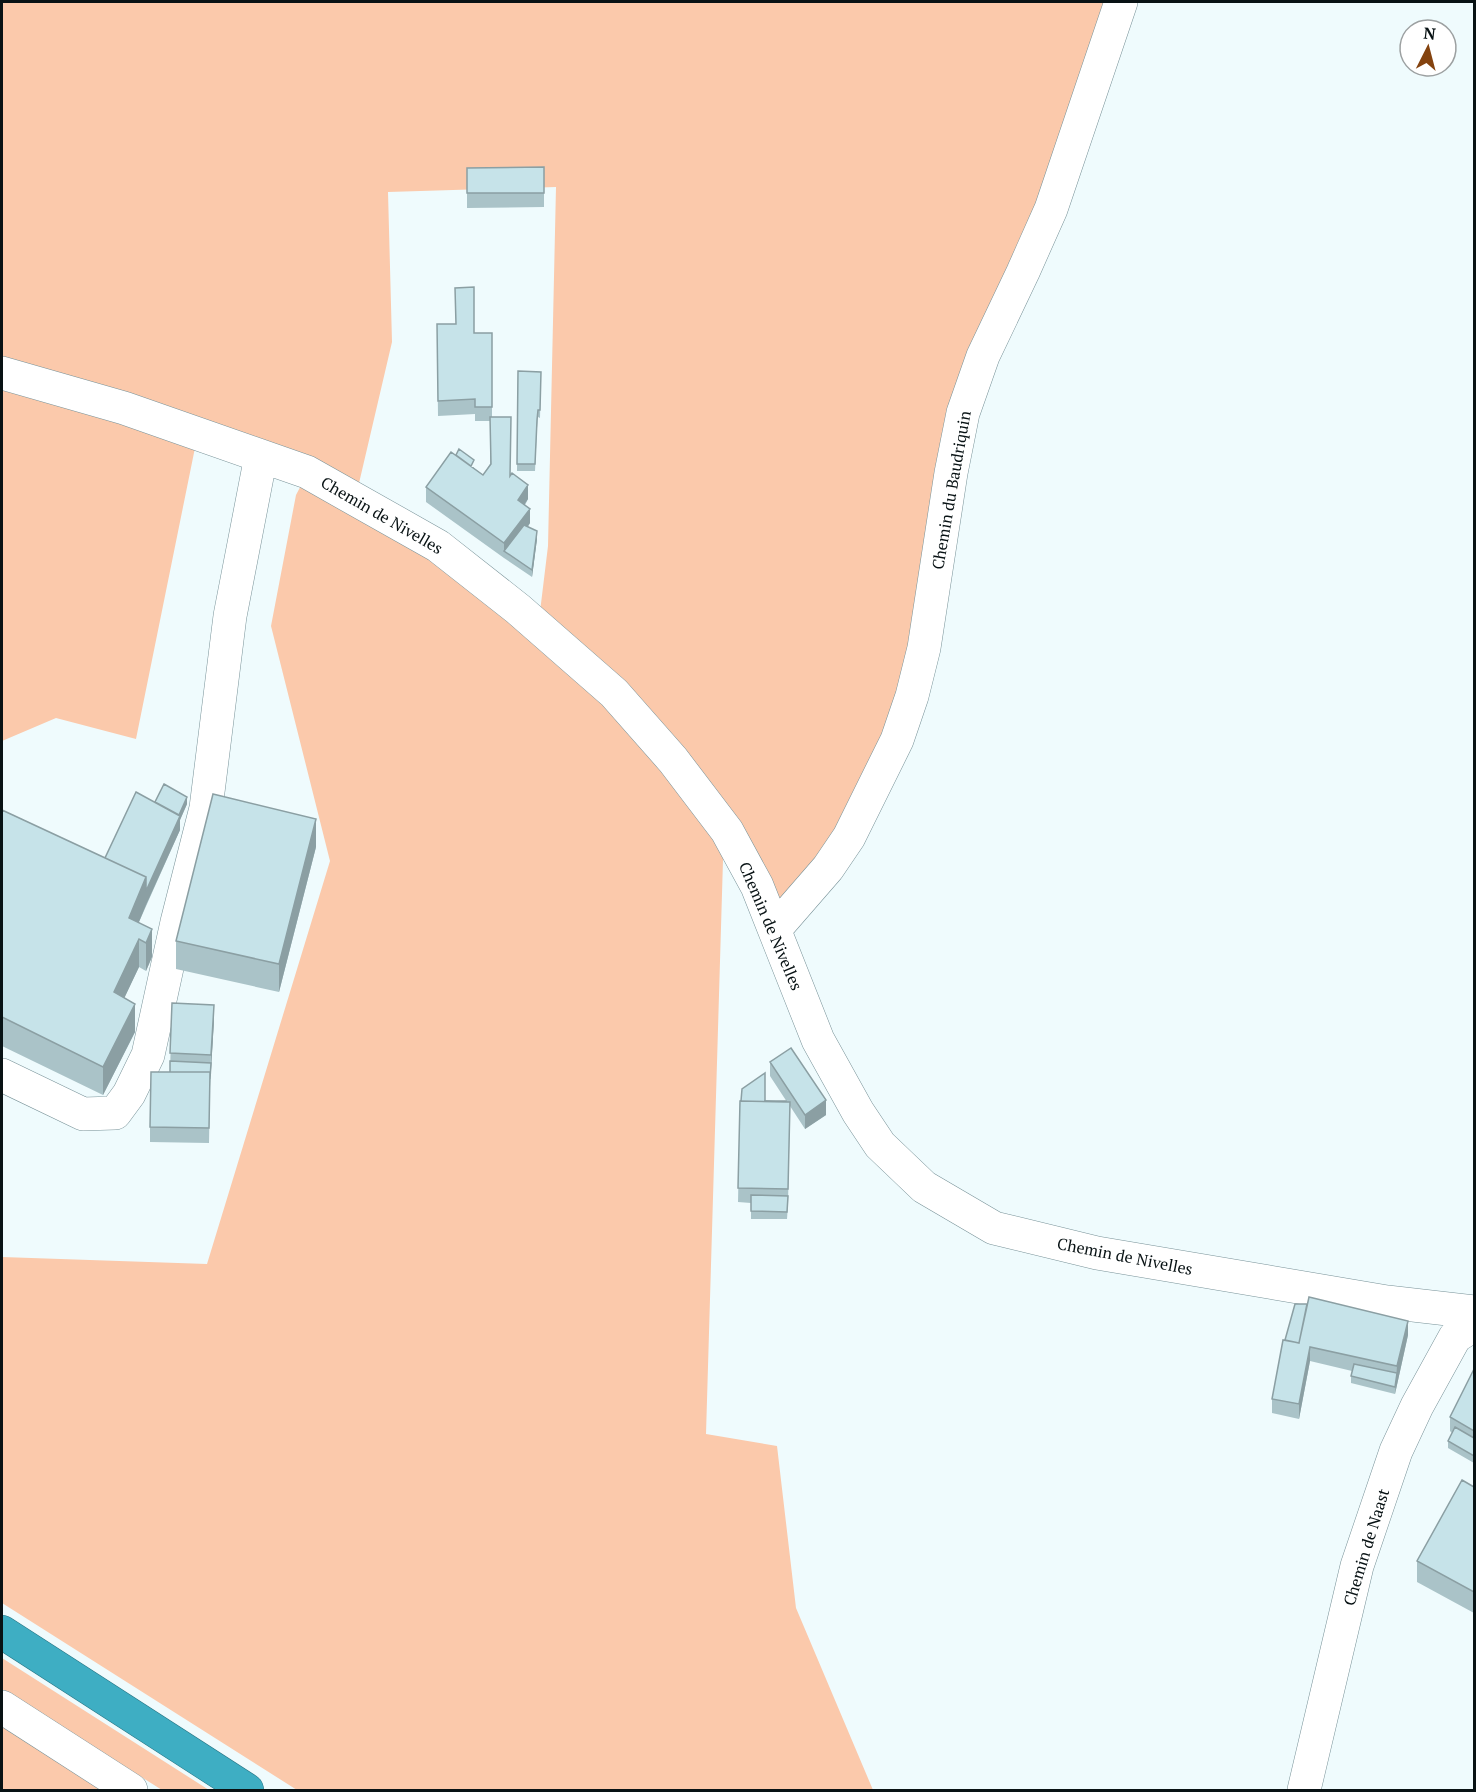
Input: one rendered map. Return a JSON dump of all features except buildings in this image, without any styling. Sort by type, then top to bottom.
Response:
[{"type":"highway","points":[[2,1632],[247,1791]]},
{"type":"street","name":"Chemin du Baudriquin","points":[[775,929],[828,868],[849,837],[897,740],[912,696],[924,648],[951,473],[963,413],[983,356],[1052,209],[1121,2]]},
{"type":"street","name":"Chemin de Nivelles","points":[[2,373],[124,408],[307,472],[438,546],[518,609],[614,693],[673,760],[727,831],[757,886],[818,1040],[858,1112],[880,1145],[924,1187],[994,1228],[1097,1253],[1387,1302],[1474,1312]]},
{"type":"street","points":[[2,1075],[83,1114],[115,1113],[129,1094],[148,1055],[177,922],[206,808],[230,616],[261,456]]},
{"type":"street","name":"Chemin de Naast","points":[[1304,1791],[1357,1566],[1396,1451],[1417,1406],[1455,1337],[1474,1325]]},
{"type":"street","points":[[2,1707],[131,1791]]},
{"type":"shaded area","points":[[2,2],[1136,2],[975,419],[905,754],[772,924],[735,851],[723,860],[706,1434],[777,1446],[796,1608],[873,1790],[297,1790],[2,1603],[2,1257],[207,1264],[330,861],[271,626],[296,495],[308,472],[198,433],[136,739],[56,718],[2,741]],"holes":[[[556,187],[548,546],[539,620],[356,496],[392,342],[388,192]]]},
{"type":"shaded area","points":[[2,1658],[209,1790],[162,1790],[2,1689]]},
{"type":"shaded area","points":[[2,1707],[131,1790],[2,1790]]}]
